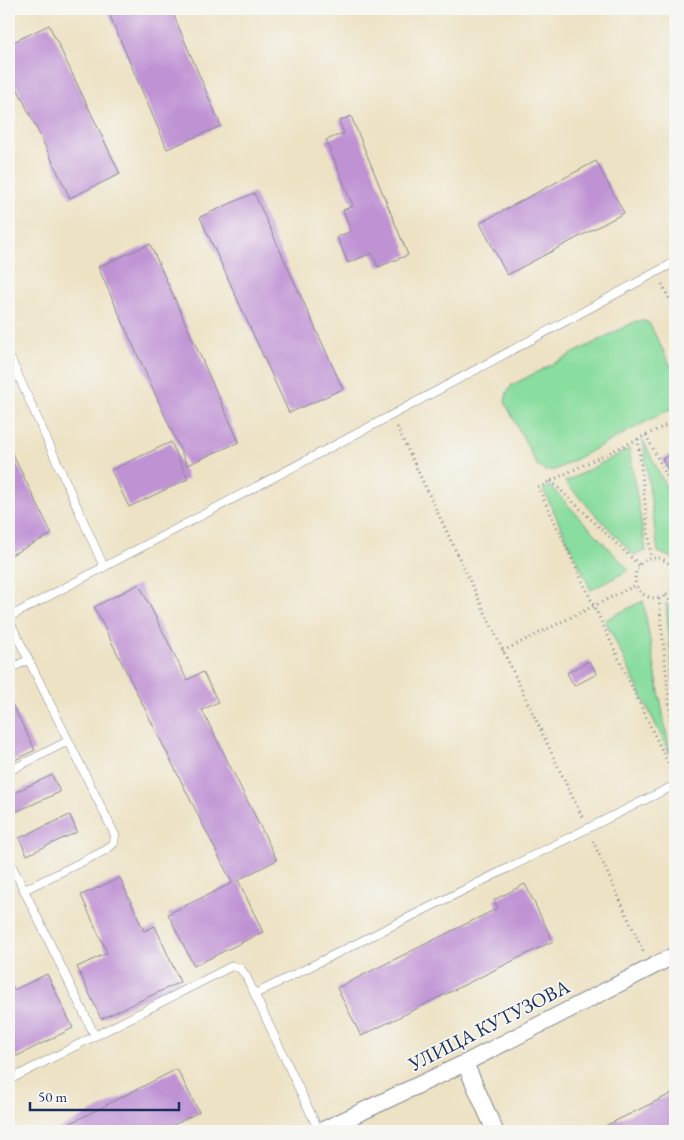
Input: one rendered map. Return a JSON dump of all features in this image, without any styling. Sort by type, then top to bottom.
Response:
[{"type":"street","name":"УЛИЦА КУТУЗОВА","points":[[320,1131],[464,1063],[675,955]]},
{"type":"street","points":[[464,1063],[495,1131]]},
{"type":"lane","points":[[24,890],[106,850],[114,843],[115,835],[9,619],[675,262]]},
{"type":"lane","points":[[9,355],[104,567]]},
{"type":"lane","points":[[9,670],[28,660]]},
{"type":"lane","points":[[9,771],[68,741]]},
{"type":"lane","points":[[255,994],[675,785]]},
{"type":"lane","points":[[9,860],[95,1036]]},
{"type":"lane","points":[[9,1080],[232,966],[240,968],[246,976],[320,1131]]},
{"type":"path","points":[[656,272],[675,310]]},
{"type":"path","points":[[392,415],[637,938]]},
{"type":"path","points":[[675,421],[538,487],[675,780]]},
{"type":"path","points":[[646,435],[675,492]]},
{"type":"path","points":[[638,439],[651,558]]},
{"type":"path","points":[[551,481],[639,565]]},
{"type":"path","points":[[651,558],[665,560],[674,567],[674,585],[665,596],[658,599],[644,596],[639,592],[636,585],[635,575],[639,565],[651,558]]},
{"type":"path","points":[[503,652],[636,585]]},
{"type":"path","points":[[665,596],[675,606]]},
{"type":"path","points":[[658,599],[675,764]]},
{"type":"green space","points":[[636,321],[649,323],[675,374],[674,407],[555,470],[546,471],[537,465],[505,402],[507,392],[512,385]]},
{"type":"green space","points":[[643,440],[675,505],[675,556],[672,558],[658,552]]},
{"type":"green space","points":[[629,449],[646,551],[634,555],[565,482]]},
{"type":"green space","points":[[550,486],[629,570],[591,590],[543,489]]},
{"type":"green space","points":[[643,601],[670,754],[605,620]]},
{"type":"green space","points":[[666,603],[675,613],[675,698]]},
{"type":"building","points":[[107,9],[171,9],[221,126],[167,149]]},
{"type":"building","points":[[49,25],[120,174],[70,198],[9,71],[9,44]]},
{"type":"building","points":[[351,116],[408,255],[378,267],[372,253],[348,263],[337,237],[351,231],[343,210],[353,206],[326,140],[344,133],[339,121]]},
{"type":"building","points":[[596,161],[624,213],[507,275],[480,223]]},
{"type":"building","points":[[254,193],[343,389],[289,413],[200,217]]},
{"type":"building","points":[[150,244],[239,442],[187,465],[98,267]]},
{"type":"building","points":[[171,442],[188,479],[129,507],[111,470]]},
{"type":"building","points":[[9,447],[52,534],[9,556]]},
{"type":"building","points":[[675,452],[675,484],[662,459]]},
{"type":"building","points":[[139,584],[187,680],[203,672],[218,702],[202,710],[277,860],[238,880],[263,932],[194,966],[168,914],[232,883],[94,607]]},
{"type":"building","points":[[589,661],[597,674],[574,686],[567,673]]},
{"type":"building","points":[[9,698],[35,750],[9,763]]},
{"type":"building","points":[[52,775],[60,792],[9,815],[9,795]]},
{"type":"building","points":[[70,815],[77,832],[27,855],[19,838]]},
{"type":"building","points":[[120,878],[144,931],[155,926],[180,982],[101,1019],[77,967],[107,953],[81,895]]},
{"type":"building","points":[[525,884],[553,941],[361,1036],[337,988],[498,908],[494,900]]},
{"type":"building","points":[[47,974],[73,1028],[9,1060],[9,979],[14,990]]},
{"type":"building","points":[[177,1069],[199,1112],[162,1131],[55,1131]]},
{"type":"building","points":[[675,1092],[675,1131],[595,1131]]}]
